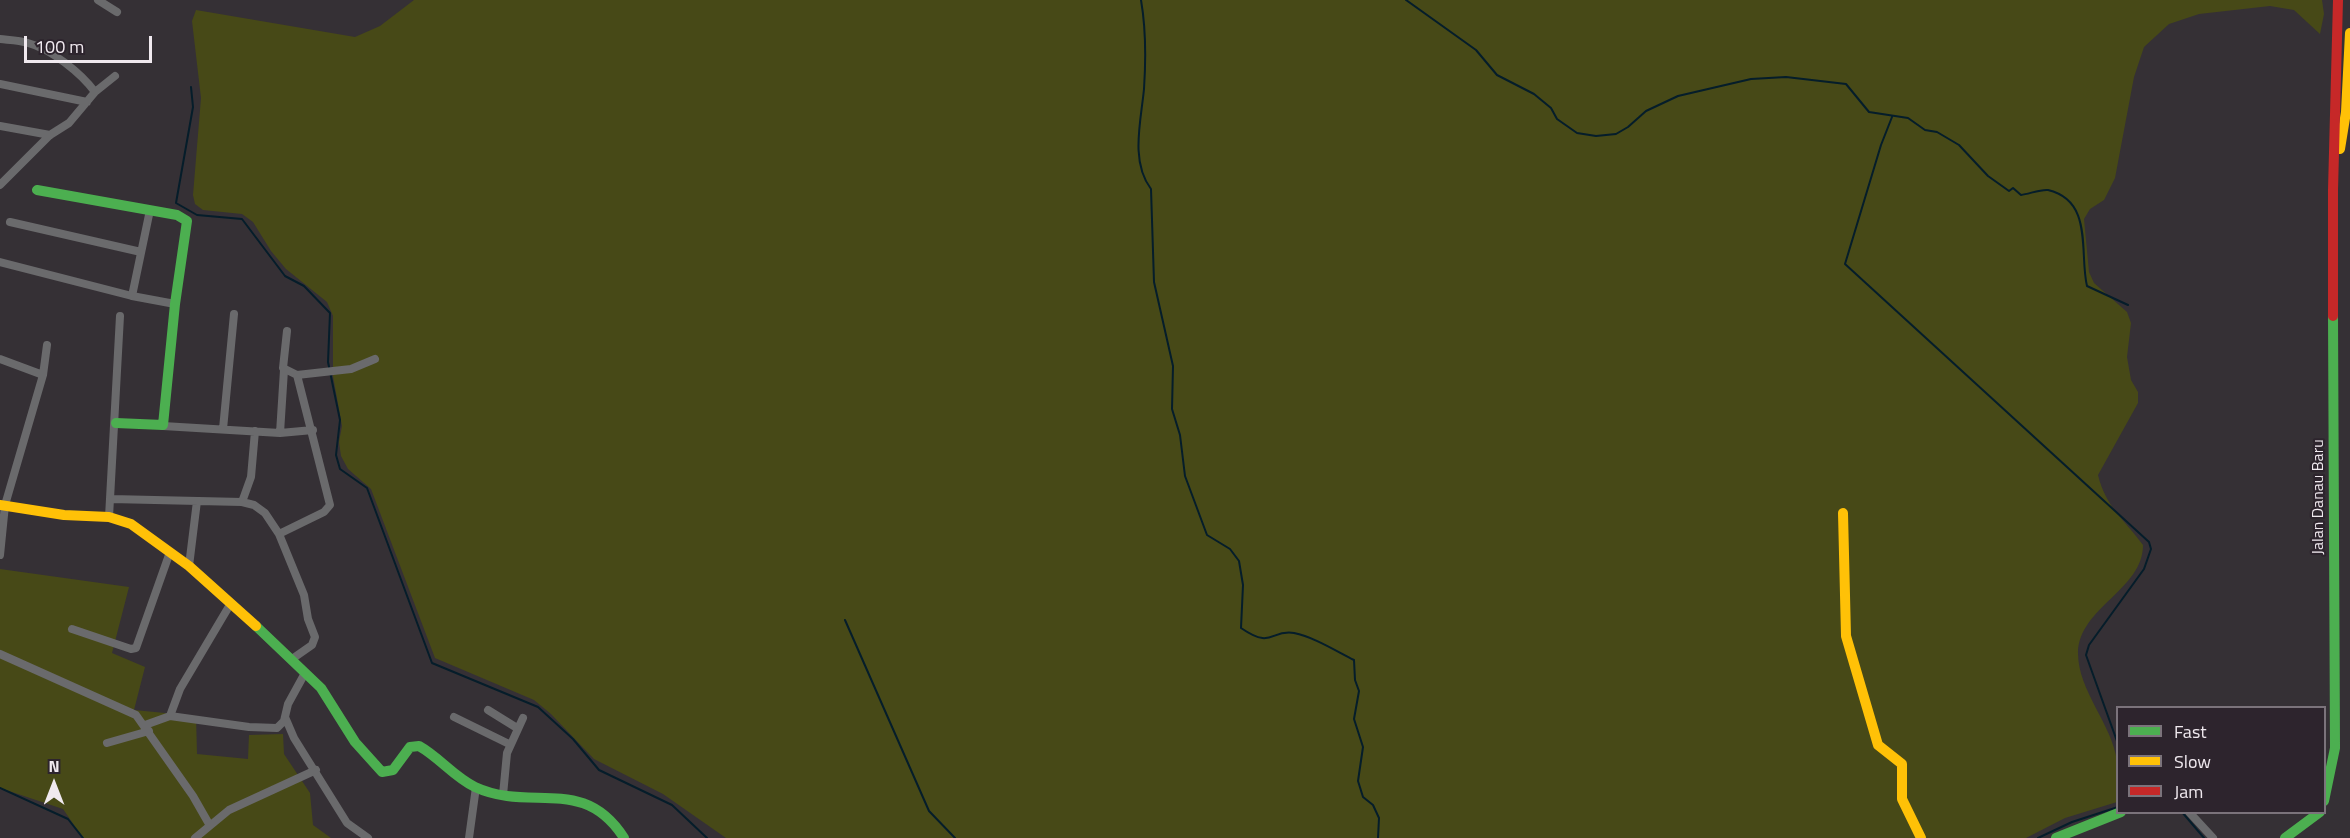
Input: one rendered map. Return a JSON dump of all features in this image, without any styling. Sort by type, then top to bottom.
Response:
[{"type":"street","points":[[98,0],[117,12]]},
{"type":"street","name":"Jalan Danau Baru","points":[[2326,796],[2335,748],[2333,190],[2338,0]]},
{"type":"street","name":"Jalan Danau Baru","points":[[2333,190],[2346,112],[2350,33]]},
{"type":"street","points":[[0,39],[27,43],[41,48],[87,82],[95,92]]},
{"type":"street","points":[[0,185],[51,135],[69,123],[95,92],[115,76]]},
{"type":"street","points":[[0,84],[87,102]]},
{"type":"street","points":[[0,126],[51,135]]},
{"type":"street","points":[[37,189],[177,215],[187,221],[175,304],[163,426]]},
{"type":"street","points":[[132,296],[150,210]]},
{"type":"street","points":[[10,222],[141,252]]},
{"type":"street","points":[[0,262],[132,296],[175,304]]},
{"type":"street","points":[[223,429],[234,314]]},
{"type":"street","points":[[109,517],[116,423],[120,316]]},
{"type":"street","points":[[280,433],[284,370],[282,361],[287,331]]},
{"type":"street","points":[[0,555],[2,505],[43,375],[47,345]]},
{"type":"street","points":[[0,358],[43,375]]},
{"type":"street","points":[[284,370],[297,375],[351,369],[375,359]]},
{"type":"street","points":[[279,534],[329,507],[313,430],[297,375]]},
{"type":"street","points":[[116,423],[280,433],[313,430]]},
{"type":"street","points":[[242,502],[251,477],[255,431]]},
{"type":"street","points":[[111,499],[242,502],[254,505],[265,513],[279,534],[304,595],[308,619],[315,639],[312,645],[292,659]]},
{"type":"street","points":[[189,566],[197,501]]},
{"type":"street","points":[[2,505],[64,515],[109,517],[131,524],[189,566],[292,659],[321,688],[356,742],[378,770],[386,772],[393,770],[407,749],[416,745],[424,748],[476,788],[503,795],[582,801],[613,819],[624,838]]},
{"type":"street","points":[[1843,513],[1842,548],[1846,636],[1876,740],[1884,752],[1902,764],[1902,800],[1922,838]]},
{"type":"street","points":[[72,629],[122,646],[136,648],[170,552]]},
{"type":"street","points":[[170,716],[180,689],[231,603]]},
{"type":"street","points":[[0,654],[128,711],[147,728],[209,825]]},
{"type":"street","points":[[107,743],[147,728],[170,716],[268,729],[281,726],[288,704],[305,673]]},
{"type":"street","points":[[488,710],[517,728]]},
{"type":"street","points":[[285,717],[294,738],[347,823],[368,838]]},
{"type":"street","points":[[454,717],[509,744]]},
{"type":"street","points":[[503,795],[509,744],[523,718]]},
{"type":"street","points":[[195,838],[230,810],[316,770]]},
{"type":"street","points":[[468,838],[476,788]]},
{"type":"street","points":[[2056,838],[2118,814]]},
{"type":"street","points":[[2189,814],[2213,838]]},
{"type":"street","points":[[2285,838],[2319,814]]},
{"type":"shaded area","points":[[414,0],[2322,0],[2324,14],[2320,34],[2294,10],[2270,6],[2199,14],[2169,24],[2144,47],[2134,77],[2115,178],[2104,200],[2090,209],[2084,219],[2089,272],[2094,283],[2127,312],[2131,323],[2127,357],[2131,380],[2138,392],[2138,403],[2098,475],[2111,505],[2143,545],[2140,561],[2123,587],[2089,623],[2081,637],[2078,653],[2083,681],[2114,747],[2116,802],[2065,818],[2026,838],[726,838],[663,794],[594,759],[551,714],[534,700],[435,658],[371,489],[348,469],[341,456],[339,442],[342,426],[333,376],[333,316],[327,302],[286,269],[271,251],[253,222],[242,214],[203,210],[195,204],[193,195],[201,98],[192,21],[196,10],[355,37],[380,26]]},
{"type":"shaded area","points":[[0,569],[129,587],[112,653],[145,667],[134,710],[196,716],[197,754],[248,759],[249,735],[283,734],[284,754],[310,793],[313,825],[331,838],[83,838],[63,809],[0,788]]},
{"type":"waterway","points":[[1141,0],[1145,55],[1139,153],[1141,166],[1151,189],[1154,282],[1173,366],[1172,409],[1180,435],[1185,476],[1207,535],[1230,549],[1239,561],[1243,585],[1241,628],[1259,638],[1286,633],[1302,635],[1354,660],[1355,680],[1359,691],[1354,719],[1363,747],[1358,781],[1363,797],[1373,805],[1379,818],[1378,838]]},
{"type":"waterway","points":[[1406,0],[1476,50],[1497,75],[1534,94],[1551,108],[1557,119],[1577,133],[1596,136],[1616,134],[1646,111],[1678,96],[1751,79],[1786,77],[1846,84],[1869,112],[1908,118],[1925,130],[1937,132],[1959,145],[1988,176],[2009,191],[2013,188],[2021,195],[2048,190],[2063,196],[2072,205],[2082,230],[2087,286],[2128,305]]},
{"type":"waterway","points":[[191,87],[193,107],[176,203],[197,215],[242,219],[285,276],[304,286],[330,313],[328,362],[340,420],[336,455],[340,469],[367,488],[432,663],[538,707],[573,739],[599,770],[672,805],[707,838]]},
{"type":"waterway","points":[[1892,117],[1881,145],[1845,264],[2149,542],[2151,549],[2144,569],[2089,645],[2086,655],[2116,738]]},
{"type":"waterway","points":[[845,620],[929,811],[955,838]]},
{"type":"waterway","points":[[0,788],[68,819],[83,838]]},
{"type":"waterway","points":[[2038,838],[2072,822],[2116,808]]},
{"type":"waterway","points":[[2184,814],[2204,838]]},
{"type":"traffic: fast","points":[[37,190],[177,215],[187,221],[175,304],[163,425],[116,423]]},
{"type":"traffic: fast","points":[[2326,791],[2335,748],[2333,316]]},
{"type":"traffic: fast","points":[[256,626],[321,688],[355,742],[382,772],[393,770],[410,747],[419,746],[475,787],[496,794],[555,798],[591,807],[608,818],[624,838]]},
{"type":"traffic: fast","points":[[2056,838],[2116,814]]},
{"type":"traffic: fast","points":[[2285,838],[2317,814]]},
{"type":"traffic: slow","points":[[2340,149],[2346,112],[2350,33]]},
{"type":"traffic: slow","points":[[0,505],[64,515],[109,517],[131,524],[189,566],[256,626]]},
{"type":"traffic: slow","points":[[1843,513],[1846,636],[1878,745],[1902,764],[1902,799],[1921,838]]},
{"type":"traffic: jam","points":[[2333,316],[2333,190],[2338,0]]}]
